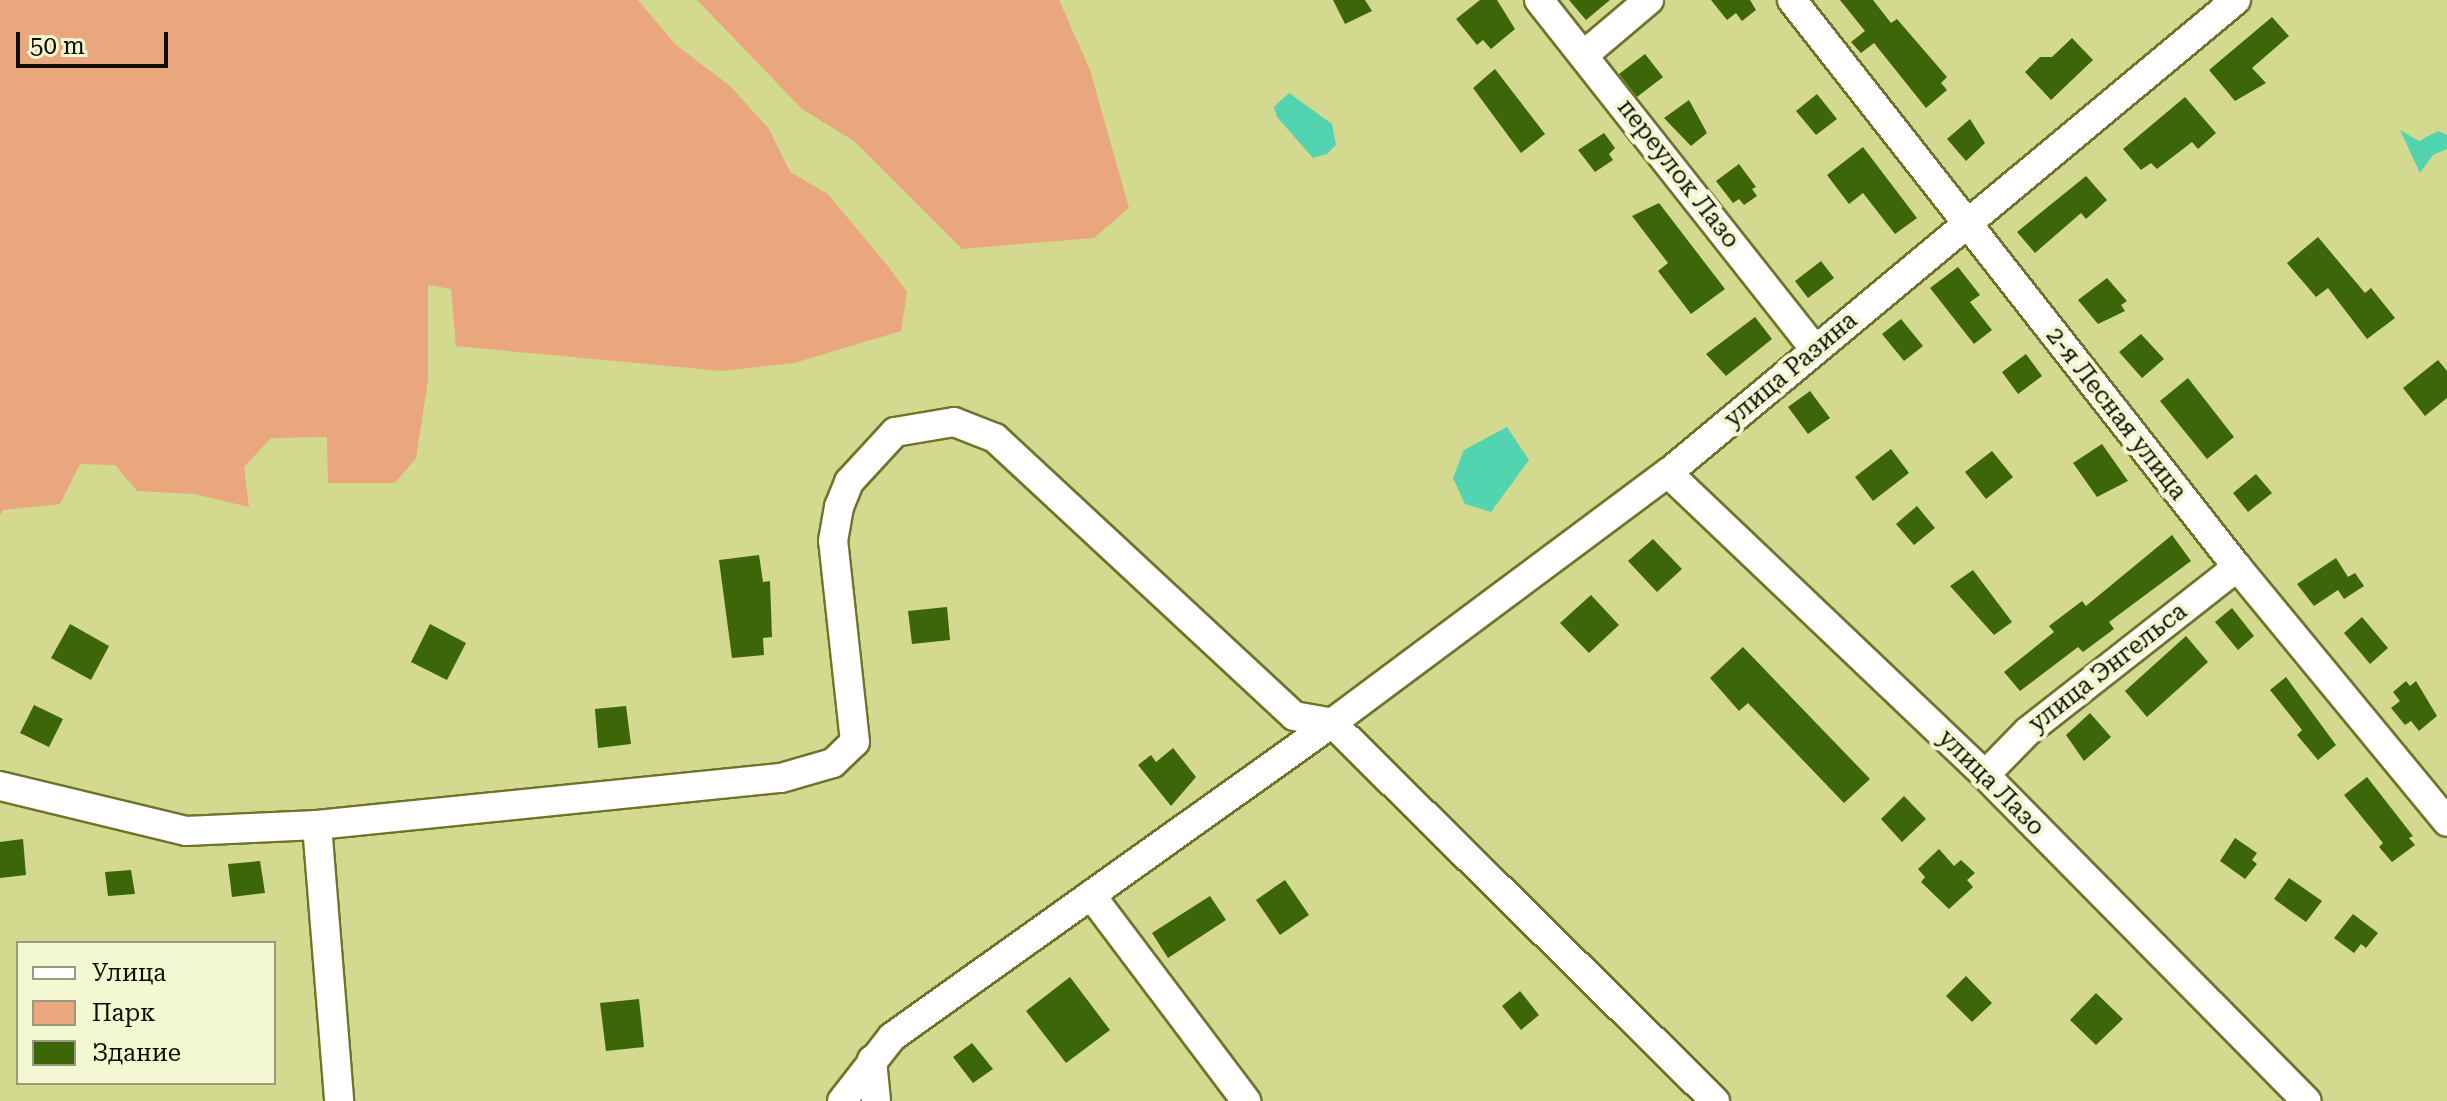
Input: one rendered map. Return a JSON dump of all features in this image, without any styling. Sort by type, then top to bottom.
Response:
[{"type":"street","name":"переулок Лазо","points":[[1539,0],[1585,54],[1815,350]]},
{"type":"street","points":[[1585,54],[1649,0]]},
{"type":"street","name":"2-я Лесная улица","points":[[1792,0],[1966,226],[2237,567],[2447,822]]},
{"type":"street","name":"улица Разина","points":[[842,1101],[892,1037],[1332,723],[1668,473],[2236,0]]},
{"type":"street","points":[[0,786],[186,831],[317,825],[781,778],[833,763],[855,742],[833,541],[839,507],[849,482],[895,432],[954,422],[995,438],[1294,716],[1332,723],[1715,1101]]},
{"type":"street","name":"улица Лазо","points":[[1668,473],[1985,775],[2307,1101]]},
{"type":"street","name":"улица Энгельса","points":[[1985,775],[2028,731],[2237,567]]},
{"type":"street","points":[[317,825],[339,1101]]},
{"type":"street","points":[[1091,895],[1246,1101]]},
{"type":"street","points":[[872,1060],[876,1101]]},
{"type":"green space","points":[[0,0],[638,0],[676,45],[729,85],[769,129],[790,172],[828,194],[887,265],[907,292],[901,331],[794,363],[722,371],[456,346],[451,289],[428,285],[428,380],[416,458],[395,483],[328,483],[327,437],[271,438],[244,467],[249,507],[194,494],[137,491],[115,465],[80,464],[60,504],[3,510],[0,516]]},
{"type":"green space","points":[[697,0],[1059,0],[1090,70],[1129,208],[1094,238],[962,249],[854,141],[802,109]]},
{"type":"water","points":[[1289,93],[1332,124],[1336,145],[1327,154],[1313,158],[1277,117],[1274,107]]},
{"type":"water","points":[[2400,130],[2419,141],[2438,131],[2447,135],[2447,149],[2433,155],[2420,173]]},
{"type":"water","points":[[1507,427],[1529,460],[1491,512],[1465,504],[1453,478],[1464,450]]},
{"type":"building","points":[[1333,0],[1365,0],[1372,11],[1345,24]]},
{"type":"building","points":[[1480,0],[1497,0],[1515,29],[1491,49],[1483,40],[1477,45],[1456,19]]},
{"type":"building","points":[[1569,0],[1610,0],[1586,20]]},
{"type":"building","points":[[1711,0],[1750,0],[1756,10],[1742,21],[1736,13],[1727,20]]},
{"type":"building","points":[[1840,0],[1873,0],[1891,23],[1897,19],[1947,77],[1941,83],[1947,90],[1926,108],[1874,43],[1861,53],[1851,42],[1865,31]]},
{"type":"building","points":[[2272,17],[2289,36],[2252,68],[2266,83],[2235,101],[2209,70]]},
{"type":"building","points":[[2072,38],[2093,60],[2051,100],[2025,72],[2040,57],[2052,57]]},
{"type":"building","points":[[1645,54],[1663,77],[1637,97],[1619,74]]},
{"type":"building","points":[[1495,69],[1545,134],[1521,153],[1473,88]]},
{"type":"building","points":[[1817,94],[1837,119],[1816,135],[1796,111]]},
{"type":"building","points":[[2185,97],[2216,133],[2198,149],[2192,142],[2157,169],[2151,163],[2141,170],[2123,149]]},
{"type":"building","points":[[1689,100],[1707,133],[1691,146],[1664,118]]},
{"type":"building","points":[[1970,119],[1985,143],[1966,161],[1947,139]]},
{"type":"building","points":[[1604,133],[1615,148],[1609,154],[1613,160],[1595,172],[1578,150]]},
{"type":"building","points":[[1863,147],[1917,218],[1895,234],[1863,193],[1849,204],[1827,175]]},
{"type":"building","points":[[1739,164],[1756,187],[1752,189],[1757,196],[1744,205],[1739,199],[1733,203],[1716,181]]},
{"type":"building","points":[[2086,176],[2107,200],[2086,219],[2081,213],[2035,253],[2017,232]]},
{"type":"building","points":[[1659,203],[1725,289],[1691,314],[1658,271],[1668,263],[1632,216]]},
{"type":"building","points":[[2318,237],[2365,293],[2371,288],[2395,318],[2367,339],[2328,288],[2316,297],[2287,263]]},
{"type":"building","points":[[1821,261],[1834,278],[1808,298],[1795,281]]},
{"type":"building","points":[[1958,267],[1980,295],[1970,302],[1992,330],[1974,344],[1930,288]]},
{"type":"building","points":[[2107,278],[2127,301],[2121,305],[2125,311],[2098,324],[2078,300]]},
{"type":"building","points":[[1755,317],[1772,339],[1726,376],[1706,354]]},
{"type":"building","points":[[1901,319],[1923,346],[1904,361],[1882,334]]},
{"type":"building","points":[[2141,334],[2164,359],[2142,378],[2119,352]]},
{"type":"building","points":[[2026,354],[2042,376],[2018,394],[2002,372]]},
{"type":"building","points":[[2438,360],[2447,371],[2447,398],[2425,416],[2403,388]]},
{"type":"building","points":[[2188,378],[2234,437],[2207,459],[2160,401]]},
{"type":"building","points":[[1810,391],[1830,418],[1808,434],[1788,407]]},
{"type":"building","points":[[2102,444],[2128,481],[2097,497],[2073,463]]},
{"type":"building","points":[[1891,449],[1909,473],[1873,501],[1855,477]]},
{"type":"building","points":[[1992,451],[2013,477],[1986,499],[1965,472]]},
{"type":"building","points":[[2256,474],[2272,493],[2248,512],[2233,493]]},
{"type":"building","points":[[1917,506],[1935,528],[1914,545],[1896,524]]},
{"type":"building","points":[[2172,535],[2191,561],[2109,622],[2114,629],[2083,652],[2078,647],[2020,691],[2004,672],[2054,632],[2049,626],[2082,601],[2086,606]]},
{"type":"building","points":[[1653,539],[1682,569],[1657,592],[1628,561]]},
{"type":"building","points":[[759,555],[763,582],[770,581],[772,637],[763,638],[764,655],[732,658],[719,560]]},
{"type":"building","points":[[2336,558],[2348,577],[2355,573],[2364,586],[2344,599],[2338,590],[2314,606],[2297,584]]},
{"type":"building","points":[[1973,570],[2012,622],[1994,635],[1950,586]]},
{"type":"building","points":[[1591,595],[1619,625],[1589,653],[1560,623]]},
{"type":"building","points":[[947,607],[950,640],[912,644],[908,611]]},
{"type":"building","points":[[2232,608],[2254,636],[2238,650],[2215,622]]},
{"type":"building","points":[[2362,617],[2388,648],[2370,664],[2344,633]]},
{"type":"building","points":[[70,624],[109,646],[91,680],[51,658]]},
{"type":"building","points":[[430,624],[466,643],[447,680],[411,662]]},
{"type":"building","points":[[2186,636],[2208,662],[2147,717],[2125,691]]},
{"type":"building","points":[[1743,647],[1870,779],[1844,803],[1748,703],[1739,711],[1710,678]]},
{"type":"building","points":[[2286,677],[2336,745],[2318,760],[2297,735],[2302,730],[2270,690]]},
{"type":"building","points":[[2406,681],[2410,686],[2416,681],[2437,716],[2419,731],[2411,721],[2405,725],[2391,708],[2400,701],[2393,692]]},
{"type":"building","points":[[34,705],[63,719],[49,747],[20,733]]},
{"type":"building","points":[[626,706],[631,744],[598,748],[595,709]]},
{"type":"building","points":[[2090,713],[2111,737],[2084,761],[2066,735]]},
{"type":"building","points":[[1173,748],[1196,777],[1171,806],[1138,765],[1151,755],[1156,762]]},
{"type":"building","points":[[2367,777],[2413,836],[2409,838],[2415,845],[2392,862],[2379,847],[2383,843],[2344,795]]},
{"type":"building","points":[[1904,796],[1926,819],[1902,842],[1881,819]]},
{"type":"building","points":[[2235,838],[2257,853],[2252,860],[2257,864],[2245,879],[2220,861]]},
{"type":"building","points":[[23,839],[26,875],[0,878],[0,842]]},
{"type":"building","points":[[1939,849],[1954,866],[1961,860],[1975,873],[1967,880],[1973,887],[1949,909],[1921,882],[1925,877],[1918,869]]},
{"type":"building","points":[[260,861],[265,893],[232,897],[228,864]]},
{"type":"building","points":[[131,870],[135,894],[108,896],[105,872]]},
{"type":"building","points":[[2289,878],[2322,901],[2306,922],[2274,899]]},
{"type":"building","points":[[1285,880],[1309,915],[1280,935],[1256,900]]},
{"type":"building","points":[[1210,896],[1226,920],[1168,958],[1152,933]]},
{"type":"building","points":[[2353,914],[2378,933],[2366,948],[2361,944],[2354,953],[2334,938]]},
{"type":"building","points":[[1966,976],[1992,1003],[1972,1022],[1946,996]]},
{"type":"building","points":[[1070,977],[1110,1030],[1066,1063],[1026,1011]]},
{"type":"building","points":[[1520,991],[1539,1015],[1521,1030],[1502,1006]]},
{"type":"building","points":[[2096,993],[2123,1019],[2096,1045],[2070,1020]]},
{"type":"building","points":[[639,999],[644,1047],[606,1051],[600,1003]]},
{"type":"building","points":[[972,1043],[993,1069],[973,1083],[953,1057]]}]
